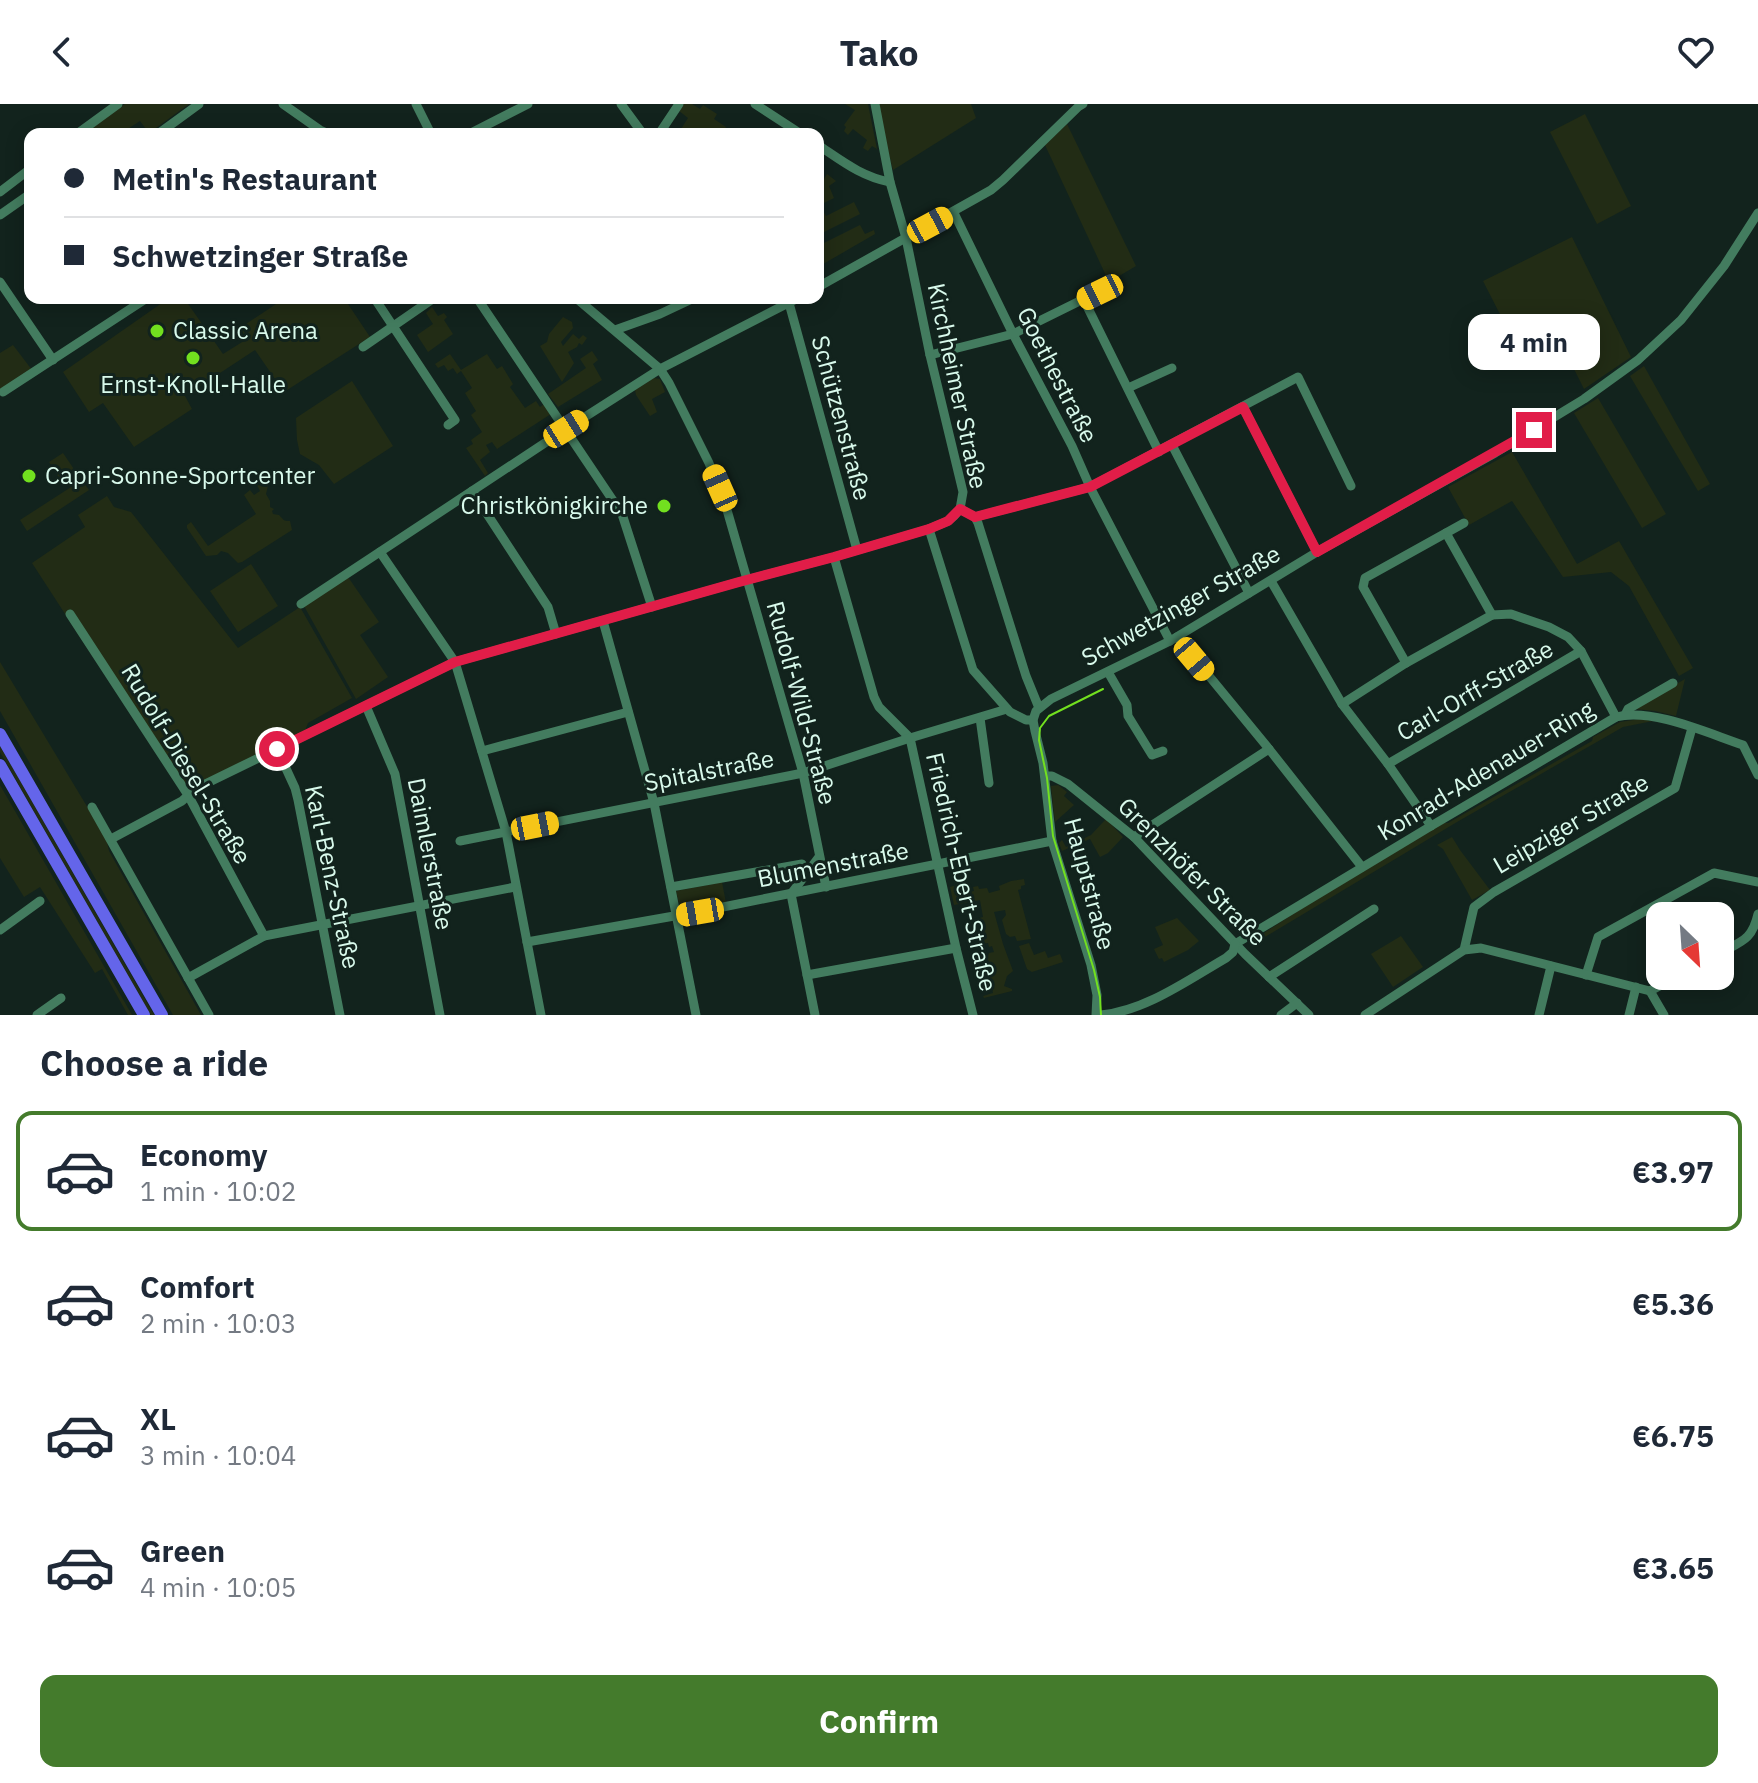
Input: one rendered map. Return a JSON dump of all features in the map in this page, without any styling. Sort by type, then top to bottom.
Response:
[{"type":"highway","points":[[0,734],[162,1015]]},
{"type":"highway","points":[[0,765],[144,1015]]},
{"type":"street","points":[[85,128],[118,104]]},
{"type":"street","points":[[166,128],[199,104]]},
{"type":"street","points":[[283,104],[317,128]]},
{"type":"street","points":[[416,104],[428,128]]},
{"type":"street","points":[[481,128],[528,104]]},
{"type":"street","points":[[621,104],[639,128]]},
{"type":"street","points":[[663,128],[679,104]]},
{"type":"street","points":[[755,104],[782,128]]},
{"type":"street","name":"Kirchheimer Straße","points":[[875,104],[890,182],[906,238],[963,492],[960,509],[975,517],[978,523],[1026,676],[1035,715]]},
{"type":"street","points":[[824,284],[954,213],[1003,180],[1080,105]]},
{"type":"street","points":[[824,149],[863,175],[890,182]]},
{"type":"street","points":[[0,192],[24,174]]},
{"type":"street","points":[[0,215],[24,198]]},
{"type":"street","name":"Goethestraße","points":[[954,213],[1090,487],[1174,639],[1269,749],[1362,867]]},
{"type":"street","name":"Schwetzinger Straße","points":[[1035,715],[1051,699],[1174,639],[1317,552],[1553,419],[1638,360],[1670,332],[1696,303],[1758,213]]},
{"type":"street","points":[[0,282],[53,360]]},
{"type":"street","points":[[930,355],[1013,334],[1108,287]]},
{"type":"street","points":[[1084,300],[1159,452]]},
{"type":"street","points":[[3,392],[138,304]]},
{"type":"street","points":[[378,304],[455,420],[448,425]]},
{"type":"street","points":[[363,347],[426,304]]},
{"type":"street","points":[[481,304],[625,520],[652,607]]},
{"type":"street","name":"Rudolf-Wild-Straße","points":[[583,304],[660,369],[720,488],[803,773],[826,887]]},
{"type":"street","points":[[615,330],[681,304]]},
{"type":"street","points":[[301,604],[660,369],[783,304]]},
{"type":"street","name":"Schützenstraße","points":[[792,304],[857,550]]},
{"type":"street","points":[[1128,388],[1172,368]]},
{"type":"street","points":[[975,517],[1090,487],[1298,377],[1351,486]]},
{"type":"street","points":[[1243,407],[1317,552]]},
{"type":"street","points":[[1172,445],[1249,593]]},
{"type":"street","points":[[472,491],[548,607],[556,634]]},
{"type":"street","points":[[111,839],[182,801],[195,789],[455,662],[929,529],[948,521],[960,509]]},
{"type":"street","points":[[1406,663],[1362,583],[1365,578],[1464,523]]},
{"type":"street","points":[[929,529],[973,670],[1018,718],[1035,715]]},
{"type":"street","points":[[1446,533],[1492,615]]},
{"type":"street","points":[[380,552],[455,662],[506,832],[541,1015]]},
{"type":"street","points":[[834,557],[874,697],[879,707],[910,738]]},
{"type":"street","points":[[1271,581],[1342,704],[1431,826]]},
{"type":"street","name":"Rudolf-Diesel-Straße","points":[[70,614],[188,795],[264,936]]},
{"type":"street","points":[[1342,704],[1406,663],[1492,615],[1511,614],[1568,637],[1581,651],[1621,716],[1673,683]]},
{"type":"street","points":[[603,621],[654,803],[696,1015]]},
{"type":"street","name":"Carl-Orff-Straße","points":[[1388,764],[1581,651]]},
{"type":"street","points":[[1108,672],[1127,705],[1128,716],[1152,755],[1163,751]]},
{"type":"street","name":"Daimlerstraße","points":[[366,706],[395,774],[440,1015]]},
{"type":"street","name":"Spitalstraße","points":[[460,841],[803,773],[1007,709]]},
{"type":"street","points":[[482,751],[628,712]]},
{"type":"street","name":"Hauptstraße","points":[[1035,715],[1052,841],[1091,965],[1099,1015]]},
{"type":"street","name":"Konrad-Adenauer-Ring","points":[[1099,1015],[1119,1014],[1147,1003],[1226,958],[1233,952],[1235,944],[1621,716],[1655,718],[1743,745],[1758,775]]},
{"type":"street","points":[[980,718],[989,783]]},
{"type":"street","name":"Leipziger Straße","points":[[1464,950],[1474,907],[1494,892],[1675,788],[1692,728]]},
{"type":"street","name":"Friedrich-Ebert-Straße","points":[[910,738],[973,1015]]},
{"type":"street","name":"Karl-Benz-Straße","points":[[277,749],[298,800],[340,1014]]},
{"type":"street","points":[[1134,837],[1269,749]]},
{"type":"street","name":"Grenzhöfer Straße","points":[[1045,776],[1068,784],[1134,837],[1235,944],[1309,1015]]},
{"type":"street","points":[[92,807],[209,1015]]},
{"type":"street","name":"Blumenstraße","points":[[527,942],[677,916],[1052,841]]},
{"type":"street","points":[[815,1015],[791,894],[819,857]]},
{"type":"street","points":[[671,887],[802,864]]},
{"type":"street","points":[[1586,975],[1598,937],[1714,873],[1758,882]]},
{"type":"street","points":[[188,978],[264,936],[515,887]]},
{"type":"street","points":[[0,930],[40,901]]},
{"type":"street","name":"Grenzhöfer Straße","points":[[1269,977],[1374,909]]},
{"type":"street","points":[[1734,946],[1756,931],[1758,914]]},
{"type":"street","points":[[807,975],[956,948]]},
{"type":"street","points":[[1365,1015],[1464,950],[1481,948],[1650,991],[1664,1015]]},
{"type":"street","points":[[1539,1015],[1551,966]]},
{"type":"street","points":[[1629,1015],[1636,987]]},
{"type":"street","points":[[37,1015],[61,998]]},
{"type":"street","points":[[1281,1015],[1297,1003]]},
{"type":"street","points":[[328,1015],[340,1014]]},
{"type":"green space","points":[[125,104],[189,104],[156,128],[145,128],[140,121],[129,128],[92,128]]},
{"type":"green space","points":[[682,104],[692,104],[700,109],[703,105],[717,114],[714,119],[726,127],[682,128],[688,118],[678,110]]},
{"type":"green space","points":[[845,104],[868,104],[877,149],[872,146],[868,151],[863,148],[867,140],[853,129],[848,135],[844,131],[844,125],[855,110]]},
{"type":"green space","points":[[876,104],[971,104],[976,118],[893,170]]},
{"type":"green space","points":[[1585,114],[1631,206],[1597,224],[1550,132]]},
{"type":"green space","points":[[1067,124],[1136,266],[1109,282],[1045,145]]},
{"type":"green space","points":[[827,174],[836,181],[829,186],[834,198],[824,203],[824,179]]},
{"type":"green space","points":[[854,202],[860,214],[824,232],[824,212],[826,216]]},
{"type":"green space","points":[[860,225],[865,234],[874,230],[875,234],[824,264],[824,243]]},
{"type":"green space","points":[[1572,237],[1631,357],[1584,389],[1547,315],[1509,332],[1483,281]]},
{"type":"green space","points":[[160,304],[188,304],[223,354],[247,339],[240,328],[276,304],[348,304],[370,337],[284,392],[255,350],[185,396],[192,409],[134,447],[103,403],[89,412],[63,372]]},
{"type":"green space","points":[[432,307],[438,316],[444,313],[447,317],[444,320],[453,334],[428,352],[417,335],[433,324],[426,313]]},
{"type":"green space","points":[[563,317],[572,322],[573,328],[561,342],[563,346],[573,334],[579,339],[583,335],[587,338],[582,345],[579,343],[568,352],[574,363],[562,382],[540,346],[547,342],[549,334]]},
{"type":"green space","points":[[13,345],[32,370],[0,391],[0,353]]},
{"type":"green space","points":[[592,351],[598,360],[593,364],[602,380],[558,407],[548,394],[586,368],[580,359]]},
{"type":"green space","points":[[450,354],[461,370],[487,354],[497,369],[502,366],[513,384],[510,387],[525,408],[536,401],[540,407],[544,404],[551,414],[497,449],[492,442],[486,445],[490,452],[480,460],[488,473],[485,476],[466,448],[482,432],[471,415],[476,411],[465,393],[472,388],[461,371],[457,374],[453,368],[448,371],[444,365],[438,368],[435,364]]},
{"type":"green space","points":[[1644,366],[1710,484],[1698,491],[1630,376]]},
{"type":"green space","points":[[654,378],[660,379],[665,392],[652,399],[657,412],[650,416],[635,390]]},
{"type":"green space","points":[[352,381],[393,446],[334,484],[319,465],[300,454],[296,418]]},
{"type":"green space","points":[[1598,398],[1666,514],[1642,528],[1574,413]]},
{"type":"green space","points":[[1512,452],[1577,564],[1619,541],[1693,668],[1679,676],[1629,586],[1611,572],[1563,577],[1512,501],[1469,525],[1448,487]]},
{"type":"green space","points":[[63,453],[80,478],[65,487],[49,462]]},
{"type":"green space","points":[[82,480],[89,490],[27,531],[20,520]]},
{"type":"green space","points":[[257,485],[268,486],[266,494],[270,507],[274,509],[273,514],[290,521],[292,530],[242,562],[238,563],[228,553],[221,551],[217,555],[206,556],[187,525],[191,522],[208,546],[256,514],[244,495],[250,490],[254,495],[260,491]]},
{"type":"green space","points":[[107,496],[114,507],[131,512],[238,648],[300,607],[352,698],[308,723],[305,731],[189,791],[91,654],[32,563],[85,527],[78,515]]},
{"type":"green space","points":[[251,564],[278,606],[238,632],[210,591]]},
{"type":"green space","points":[[348,577],[379,622],[360,635],[388,677],[356,699],[304,606]]},
{"type":"green space","points":[[0,662],[106,838],[109,851],[201,1015],[173,1015],[0,711]]},
{"type":"green space","points":[[1685,679],[1676,716],[1634,709]]},
{"type":"green space","points":[[1653,721],[1623,727],[1255,943],[1256,938],[1338,885],[1444,823],[1592,741],[1593,737],[1620,722]]},
{"type":"green space","points":[[0,746],[154,1015],[151,1015],[0,752]]},
{"type":"green space","points":[[0,785],[132,1015],[128,1015],[102,969],[95,973],[40,887],[24,897],[0,858]]},
{"type":"green space","points":[[1058,785],[1067,792],[1064,796],[1074,805],[1055,822],[1051,786]]},
{"type":"green space","points":[[1106,819],[1123,837],[1108,853],[1100,857],[1090,839],[1062,851],[1059,843],[1062,840],[1066,847],[1091,835]]},
{"type":"green space","points":[[1452,837],[1490,890],[1472,900],[1443,849],[1437,845]]},
{"type":"green space","points":[[1024,879],[1025,885],[1018,890],[1031,939],[1017,941],[1015,936],[1010,937],[1002,920],[1005,910],[994,912],[1013,971],[1007,976],[1004,986],[1012,991],[984,998],[993,993],[992,987],[986,989],[988,982],[985,976],[981,978],[979,968],[986,967],[989,953],[994,952],[988,943],[981,944],[976,919],[983,917],[980,900],[954,905],[950,887],[957,885],[959,893],[974,891],[973,887],[978,886],[979,889],[987,888],[989,893],[1000,890],[999,886],[1011,881]]},
{"type":"green space","points":[[722,882],[726,903],[681,912],[676,891]]},
{"type":"green space","points":[[1177,918],[1199,941],[1164,962],[1154,949],[1163,945],[1155,927]]},
{"type":"green space","points":[[1401,936],[1423,967],[1393,987],[1371,954]]},
{"type":"green space","points":[[1029,943],[1034,955],[1045,951],[1048,958],[1060,954],[1063,962],[1032,972],[1027,969],[1019,946]]},
{"type":"tram line","points":[[1101,1015],[1094,970],[1053,836],[1047,778],[1039,740],[1040,728],[1049,716],[1103,689]]},
{"type":"place","name":"Classic Arena","points":[[157,331]]},
{"type":"place","name":"Ernst-Knoll-Halle","points":[[193,358]]},
{"type":"place","name":"Capri-Sonne-Sportcenter","points":[[29,476]]},
{"type":"place","name":"Christkönigkirche","points":[[664,506]]},
{"type":"route","points":[[277,749],[455,662],[929,529],[948,521],[960,509],[975,517],[1090,487],[1243,407],[1317,552],[1534,430]]}]
